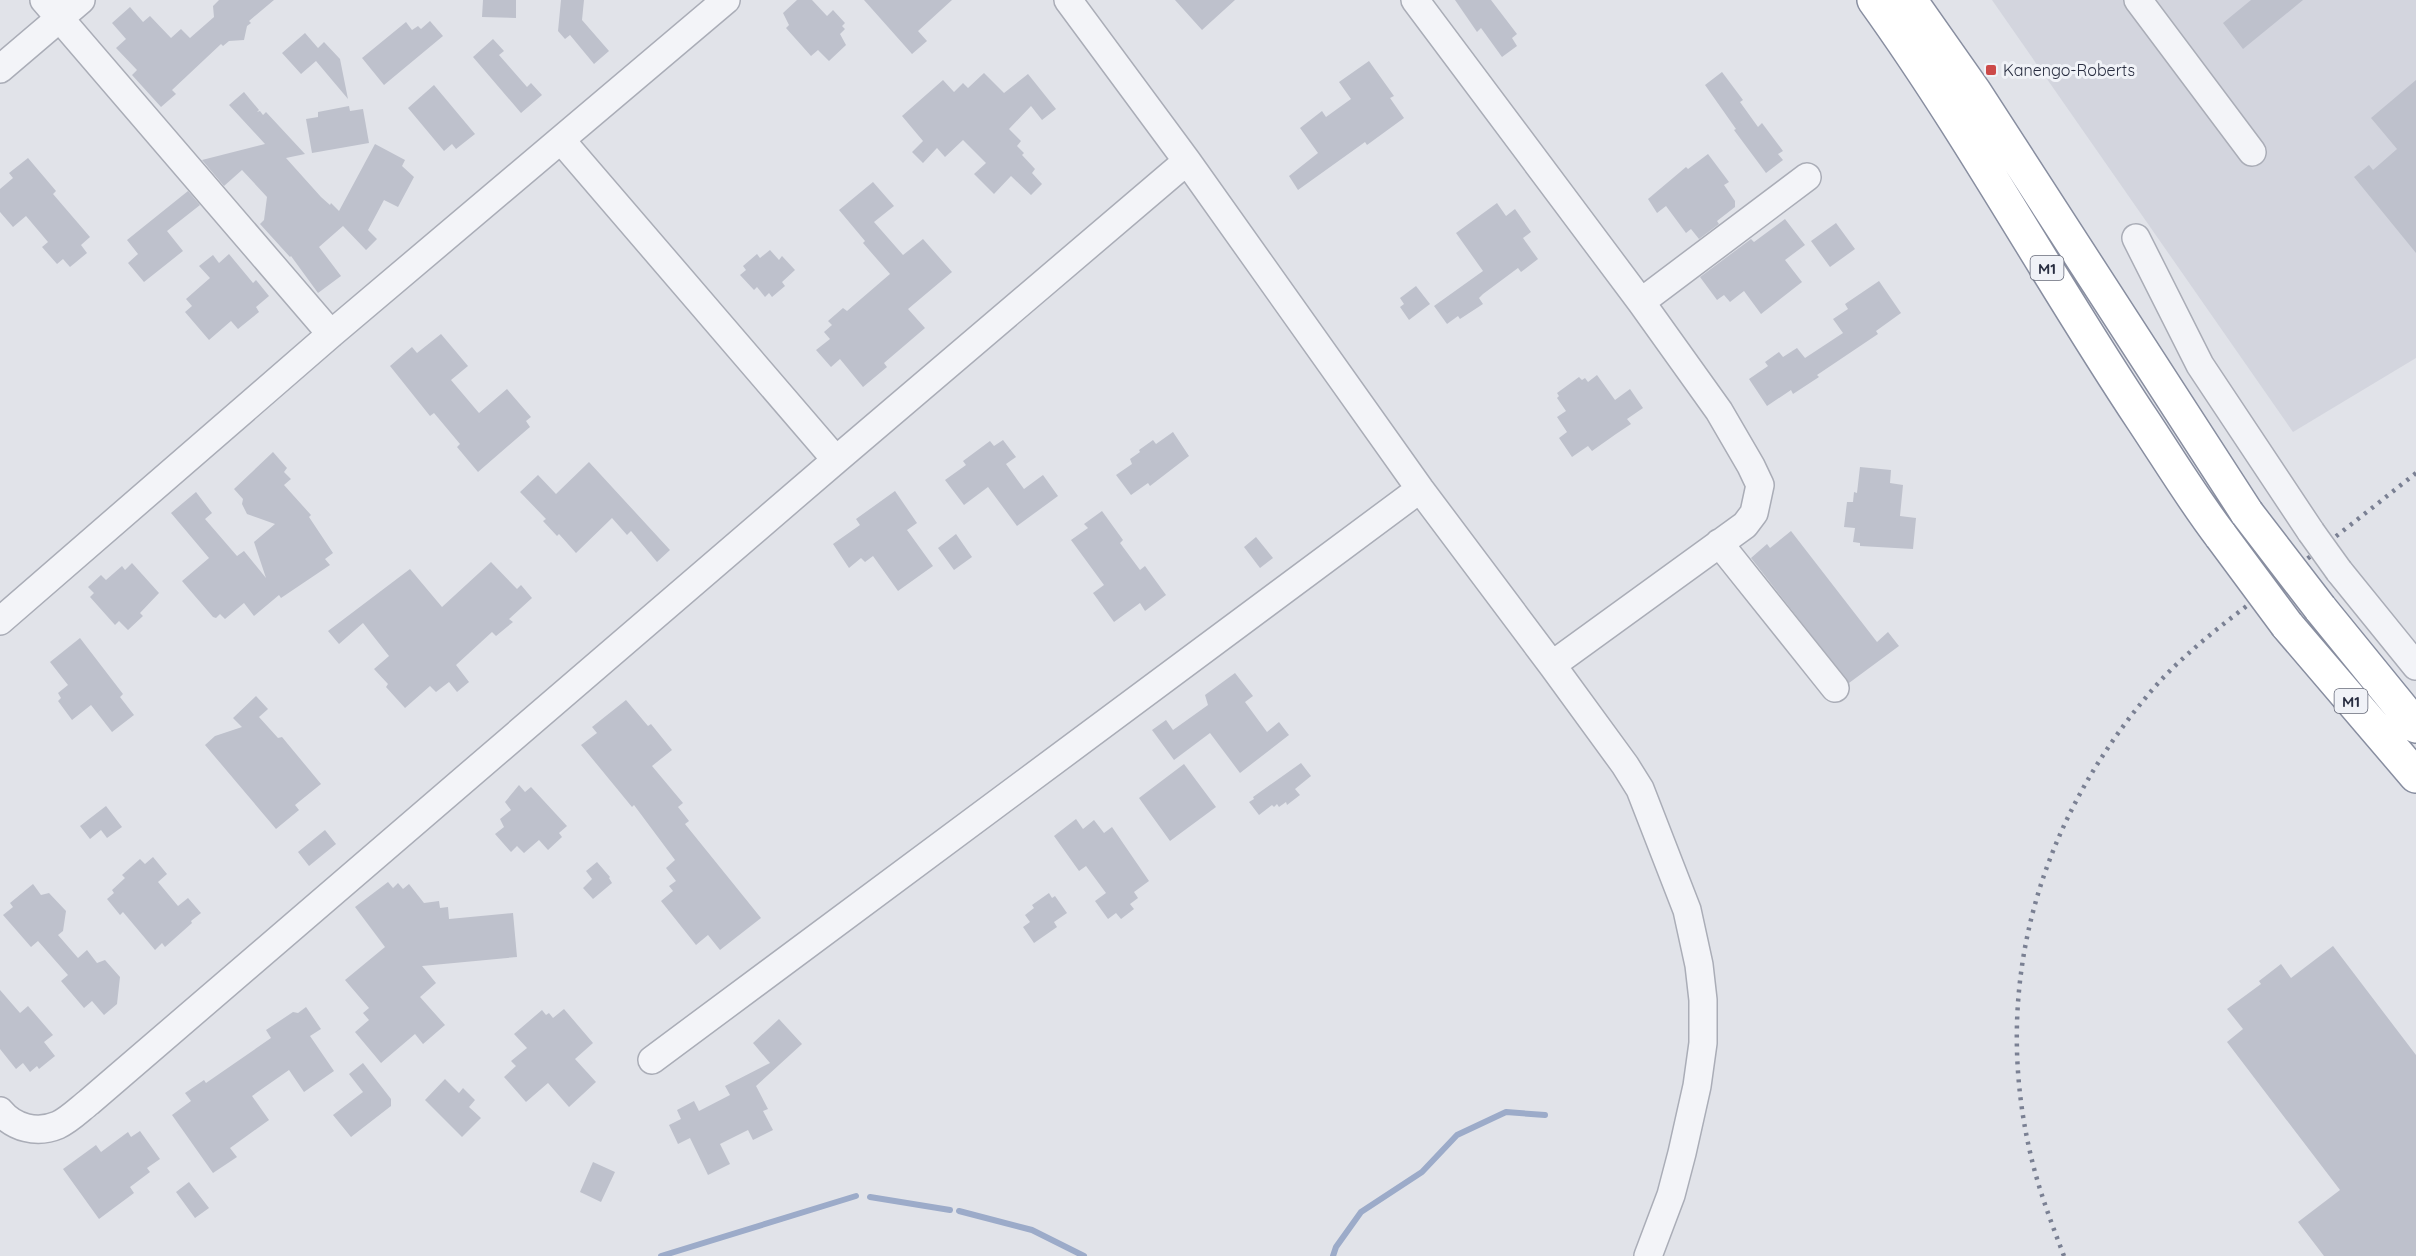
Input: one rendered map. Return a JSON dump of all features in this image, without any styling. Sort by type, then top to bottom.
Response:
[{"type":"highway","name":"M1","points":[[1874,0],[1920,64],[2096,349],[2199,507],[2287,625],[2416,776]]},
{"type":"highway","name":"M1","points":[[1911,0],[1993,120],[2247,513],[2320,608],[2416,726]]},
{"type":"street","points":[[0,69],[52,9],[81,0]]},
{"type":"street","points":[[0,621],[331,334],[726,0]]},
{"type":"street","points":[[1068,0],[1187,161],[1420,489],[1552,664],[1640,789],[1687,910],[1699,965],[1703,1000],[1703,1043],[1697,1086],[1671,1195],[1647,1256]]},
{"type":"street","points":[[1415,0],[1641,302],[1719,411],[1760,484],[1754,513],[1745,525],[1552,664]]},
{"type":"street","points":[[2138,0],[2252,152]]},
{"type":"street","points":[[52,9],[331,334]]},
{"type":"street","points":[[561,140],[836,460]]},
{"type":"street","points":[[0,1111],[6,1119],[34,1130],[58,1125],[90,1102],[1187,161]]},
{"type":"street","points":[[1641,302],[1807,177]]},
{"type":"street","points":[[2136,238],[2200,365],[2311,532],[2339,571],[2416,666]]},
{"type":"street","points":[[652,1060],[1420,489]]},
{"type":"street","points":[[1719,543],[1835,688]]},
{"type":"shaded area","points":[[1992,0],[2416,0],[2416,358],[2293,432]]},
{"type":"building","points":[[219,0],[274,0],[249,21],[251,23],[247,26],[244,40],[229,41],[223,46],[221,44],[172,90],[176,94],[161,107],[132,75],[137,70],[116,48],[126,39],[112,23],[130,7],[143,22],[150,16],[171,38],[181,29],[190,38],[214,17],[213,6]]},
{"type":"building","points":[[483,0],[516,0],[516,18],[482,17]]},
{"type":"building","points":[[561,0],[584,0],[582,20],[609,51],[594,64],[570,35],[565,39],[558,31]]},
{"type":"building","points":[[797,0],[812,0],[827,16],[833,10],[845,23],[842,26],[845,29],[840,34],[846,45],[829,61],[818,50],[811,56],[786,28],[789,25],[783,13]]},
{"type":"building","points":[[864,0],[952,0],[918,31],[927,41],[912,54]]},
{"type":"building","points":[[1175,0],[1235,0],[1202,30]]},
{"type":"building","points":[[1455,0],[1491,0],[1517,34],[1512,38],[1517,46],[1502,57],[1481,28],[1477,32]]},
{"type":"building","points":[[2251,0],[2303,0],[2243,49],[2223,23]]},
{"type":"building","points":[[430,21],[443,36],[384,85],[362,58],[406,22],[412,30],[418,26],[421,29]]},
{"type":"building","points":[[305,33],[318,48],[324,42],[340,59],[348,99],[316,61],[301,74],[282,53]]},
{"type":"building","points":[[493,39],[504,51],[499,55],[527,87],[531,83],[542,95],[521,113],[473,57]]},
{"type":"building","points":[[1369,61],[1394,96],[1390,98],[1404,118],[1367,145],[1365,142],[1298,190],[1289,176],[1318,153],[1300,128],[1322,111],[1326,117],[1351,99],[1339,82]]},
{"type":"building","points":[[1722,72],[1743,100],[1740,102],[1758,127],[1762,123],[1783,151],[1778,154],[1783,160],[1766,173],[1734,130],[1736,129],[1705,85]]},
{"type":"building","points":[[984,73],[1004,93],[1028,74],[1056,109],[1042,120],[1031,106],[1009,129],[1021,141],[1017,146],[1035,169],[1032,173],[1042,184],[1031,195],[1011,176],[994,194],[974,174],[986,163],[963,140],[945,157],[937,148],[923,163],[912,152],[923,141],[902,116],[943,80],[954,92],[963,83],[968,88]]},
{"type":"building","points":[[2416,80],[2416,253],[2354,177],[2369,165],[2373,170],[2397,149],[2371,118]]},
{"type":"building","points":[[434,85],[475,134],[456,149],[452,144],[444,151],[408,108]]},
{"type":"building","points":[[244,92],[259,110],[257,112],[260,111],[263,115],[266,112],[305,154],[286,158],[321,197],[339,211],[375,144],[405,160],[402,166],[414,177],[398,207],[384,200],[368,230],[377,239],[366,250],[343,226],[319,247],[341,276],[318,293],[291,256],[260,224],[264,220],[267,197],[242,170],[224,186],[202,160],[265,144],[229,105]]},
{"type":"building","points":[[349,106],[350,111],[363,109],[369,143],[312,153],[306,119],[318,117],[318,112]]},
{"type":"building","points":[[1708,154],[1729,182],[1724,185],[1735,201],[1735,207],[1717,221],[1719,224],[1699,239],[1691,229],[1686,233],[1666,206],[1657,213],[1648,199],[1686,167],[1688,169]]},
{"type":"building","points":[[28,158],[56,191],[53,194],[90,237],[81,245],[87,253],[70,267],[63,259],[57,264],[42,247],[48,242],[26,216],[13,227],[0,212],[0,189],[13,178],[9,173]]},
{"type":"building","points":[[873,182],[894,206],[874,222],[903,255],[923,239],[952,272],[908,309],[925,328],[884,363],[887,367],[863,387],[840,359],[831,367],[816,350],[830,339],[824,332],[832,325],[828,321],[843,308],[847,311],[890,274],[839,210]]},
{"type":"building","points":[[188,191],[200,205],[167,231],[183,251],[144,282],[128,263],[138,254],[127,240]]},
{"type":"building","points":[[1497,203],[1506,216],[1515,209],[1531,232],[1523,238],[1538,259],[1521,272],[1518,268],[1483,294],[1479,298],[1483,304],[1460,319],[1458,316],[1447,324],[1434,306],[1483,271],[1456,233]]},
{"type":"building","points":[[1785,219],[1805,245],[1785,260],[1802,282],[1761,314],[1744,291],[1730,302],[1724,295],[1717,300],[1700,277],[1751,239],[1754,242]]},
{"type":"building","points":[[1836,223],[1855,249],[1830,267],[1811,241]]},
{"type":"building","points":[[770,250],[779,260],[782,256],[795,270],[782,282],[785,286],[772,297],[769,293],[765,297],[757,287],[754,290],[740,275],[746,270],[743,266],[757,254],[760,258]]},
{"type":"building","points":[[229,254],[253,283],[256,280],[269,296],[256,307],[259,312],[238,329],[231,321],[209,340],[185,312],[192,306],[186,299],[210,278],[199,266],[213,255],[219,263]]},
{"type":"building","points":[[1879,281],[1901,313],[1876,331],[1878,334],[1817,375],[1819,377],[1793,394],[1791,390],[1767,406],[1749,379],[1768,366],[1765,362],[1779,352],[1783,357],[1797,348],[1805,358],[1843,333],[1833,319],[1848,309],[1845,304]]},
{"type":"building","points":[[1416,286],[1430,304],[1409,320],[1400,307],[1404,304],[1400,298]]},
{"type":"building","points":[[441,334],[468,366],[451,380],[479,413],[507,389],[531,417],[526,421],[530,427],[478,472],[457,447],[460,444],[434,413],[430,416],[390,366],[412,347],[417,353]]},
{"type":"building","points":[[1597,375],[1615,400],[1630,389],[1643,408],[1627,419],[1631,424],[1592,451],[1588,446],[1572,457],[1559,438],[1567,432],[1557,417],[1566,411],[1557,398],[1559,396],[1557,393],[1579,377],[1582,380],[1585,378],[1588,382]]},
{"type":"building","points":[[1173,432],[1189,456],[1150,486],[1148,483],[1131,495],[1116,475],[1132,464],[1130,459],[1140,452],[1139,450],[1153,440],[1156,444]]},
{"type":"building","points":[[1003,440],[1016,457],[1006,464],[1024,489],[1043,475],[1058,496],[1017,526],[988,487],[964,505],[945,480],[966,465],[963,461],[990,441],[994,446]]},
{"type":"building","points":[[273,452],[287,468],[284,472],[291,479],[284,485],[311,515],[309,517],[333,553],[325,559],[330,565],[281,598],[279,595],[254,616],[244,603],[225,619],[220,614],[216,618],[213,617],[182,581],[209,558],[171,513],[196,492],[212,513],[205,519],[237,556],[244,551],[266,578],[254,542],[275,524],[247,514],[242,504],[243,499],[234,489]]},
{"type":"building","points":[[589,462],[670,550],[657,562],[631,531],[627,535],[612,518],[576,553],[559,534],[557,536],[543,521],[546,519],[520,492],[538,475],[556,494]]},
{"type":"building","points":[[1860,467],[1891,470],[1890,483],[1903,485],[1900,516],[1916,518],[1913,549],[1860,546],[1860,543],[1853,542],[1855,528],[1844,527],[1847,502],[1853,502],[1854,492],[1857,493]]},
{"type":"building","points":[[895,491],[917,523],[907,530],[933,566],[898,591],[873,556],[865,562],[861,558],[849,568],[833,544],[860,525],[856,519]]},
{"type":"building","points":[[1102,511],[1123,540],[1120,543],[1140,570],[1145,566],[1166,595],[1145,611],[1140,603],[1114,622],[1093,593],[1104,585],[1071,540],[1088,528],[1084,524]]},
{"type":"building","points":[[1791,531],[1877,642],[1888,632],[1899,646],[1849,683],[1751,558],[1767,544],[1770,548]]},
{"type":"building","points":[[956,534],[972,557],[954,570],[938,548]]},
{"type":"building","points":[[1256,537],[1273,558],[1260,568],[1244,547]]},
{"type":"building","points":[[491,562],[517,589],[521,585],[532,598],[509,619],[513,622],[496,636],[492,632],[456,665],[469,682],[457,692],[449,682],[436,692],[430,686],[405,708],[386,687],[388,684],[374,669],[389,656],[363,623],[339,644],[328,631],[410,569],[442,607]]},
{"type":"building","points":[[132,563],[159,593],[140,613],[143,616],[128,630],[119,621],[115,625],[90,597],[94,593],[88,587],[101,575],[106,580],[122,566],[125,570]]},
{"type":"building","points":[[80,638],[123,694],[120,697],[134,715],[112,732],[91,705],[72,720],[58,701],[61,698],[58,693],[68,685],[50,662]]},
{"type":"building","points":[[1235,673],[1253,696],[1245,702],[1267,732],[1279,722],[1289,735],[1240,773],[1210,733],[1174,760],[1152,730],[1166,720],[1173,730],[1208,705],[1205,695]]},
{"type":"building","points":[[256,696],[268,709],[259,717],[278,738],[282,737],[321,784],[295,805],[299,810],[276,829],[205,745],[215,736],[242,727],[233,718]]},
{"type":"building","points":[[626,700],[648,726],[651,724],[672,750],[652,766],[683,803],[678,807],[689,821],[685,824],[761,918],[720,950],[708,935],[696,945],[661,901],[673,891],[669,886],[676,881],[666,868],[675,860],[634,805],[632,807],[581,745],[597,733],[592,727]]},
{"type":"building","points":[[1301,763],[1311,776],[1295,789],[1300,795],[1287,805],[1286,802],[1279,807],[1277,804],[1274,807],[1272,805],[1259,815],[1249,802],[1254,799],[1253,797]]},
{"type":"building","points":[[1184,764],[1216,807],[1170,841],[1139,798]]},
{"type":"building","points":[[519,785],[525,792],[531,787],[567,826],[559,833],[562,837],[548,850],[539,840],[524,853],[517,846],[511,852],[495,834],[504,827],[500,819],[511,810],[505,802]]},
{"type":"building","points":[[106,806],[122,827],[107,838],[101,830],[90,839],[80,826]]},
{"type":"building","points":[[1076,819],[1083,829],[1094,820],[1104,833],[1112,827],[1149,881],[1134,892],[1138,898],[1130,904],[1134,909],[1121,919],[1116,913],[1108,919],[1095,901],[1106,893],[1086,866],[1079,871],[1054,836]]},
{"type":"building","points":[[325,830],[336,844],[309,866],[298,852]]},
{"type":"building","points":[[153,857],[167,874],[158,882],[178,906],[188,898],[201,913],[165,947],[162,943],[155,950],[123,912],[120,915],[107,899],[114,893],[112,890],[125,878],[122,875],[140,859],[145,864]]},
{"type":"building","points":[[597,862],[610,877],[612,883],[593,899],[583,888],[592,879],[586,871]]},
{"type":"building","points":[[388,882],[393,888],[398,883],[403,889],[409,884],[424,903],[439,901],[440,908],[448,907],[449,919],[513,913],[517,957],[422,966],[436,983],[420,997],[445,1025],[423,1044],[415,1034],[381,1063],[355,1032],[369,1020],[363,1013],[369,1008],[345,980],[385,947],[355,907]]},
{"type":"building","points":[[33,884],[41,895],[49,893],[66,911],[63,931],[58,935],[78,958],[87,950],[97,963],[105,960],[120,977],[117,1004],[104,1015],[92,1001],[84,1008],[61,981],[68,975],[38,941],[31,947],[3,915],[13,907],[10,903]]},
{"type":"building","points":[[1049,893],[1052,898],[1055,896],[1067,913],[1054,922],[1057,927],[1034,943],[1023,927],[1030,922],[1025,915],[1034,908],[1032,905]]},
{"type":"building","points":[[2333,946],[2416,1055],[2416,1256],[2324,1256],[2298,1222],[2340,1190],[2227,1042],[2243,1029],[2227,1009],[2261,984],[2259,981],[2281,964],[2291,978]]},
{"type":"building","points":[[0,990],[20,1013],[28,1006],[53,1035],[44,1042],[55,1056],[39,1069],[37,1066],[30,1072],[23,1063],[16,1069],[0,1049]]},
{"type":"building","points":[[306,1007],[321,1029],[310,1036],[334,1071],[304,1092],[289,1070],[252,1096],[269,1120],[230,1148],[237,1157],[213,1173],[172,1115],[191,1101],[185,1093],[204,1080],[206,1083],[271,1038],[266,1030],[293,1012],[298,1013]]},
{"type":"building","points":[[564,1009],[593,1043],[575,1059],[596,1082],[569,1107],[548,1083],[526,1102],[504,1077],[516,1066],[511,1061],[527,1048],[514,1034],[542,1010],[553,1018]]},
{"type":"building","points":[[779,1019],[802,1044],[756,1086],[768,1109],[763,1111],[773,1130],[753,1140],[748,1130],[720,1144],[730,1164],[708,1175],[690,1138],[678,1144],[669,1125],[681,1119],[677,1110],[694,1101],[699,1111],[730,1095],[725,1086],[770,1063],[753,1043]]},
{"type":"building","points":[[363,1063],[391,1099],[391,1106],[351,1137],[333,1115],[363,1092],[349,1074]]},
{"type":"building","points":[[445,1079],[459,1093],[463,1088],[475,1100],[469,1107],[481,1118],[462,1137],[425,1100]]},
{"type":"building","points":[[140,1131],[160,1159],[147,1168],[150,1172],[130,1187],[134,1193],[99,1219],[63,1169],[96,1145],[101,1152],[128,1132],[131,1137]]},
{"type":"building","points":[[593,1162],[615,1172],[601,1202],[580,1192]]},
{"type":"building","points":[[189,1182],[209,1208],[195,1218],[176,1192]]},
{"type":"waterway","points":[[1333,1256],[1336,1247],[1361,1212],[1422,1172],[1457,1135],[1506,1112],[1545,1115]]},
{"type":"waterway","points":[[661,1256],[856,1196]]},
{"type":"waterway","points":[[870,1197],[950,1210]]},
{"type":"waterway","points":[[959,1211],[1032,1230],[1084,1256]]},
{"type":"railway","points":[[2064,1256],[2041,1192],[2030,1152],[2019,1087],[2017,1023],[2023,961],[2036,900],[2057,841],[2085,785],[2120,731],[2161,680],[2212,634],[2416,473]]},
{"type":"place","name":"Kanengo-Roberts","points":[[1991,70]]}]
